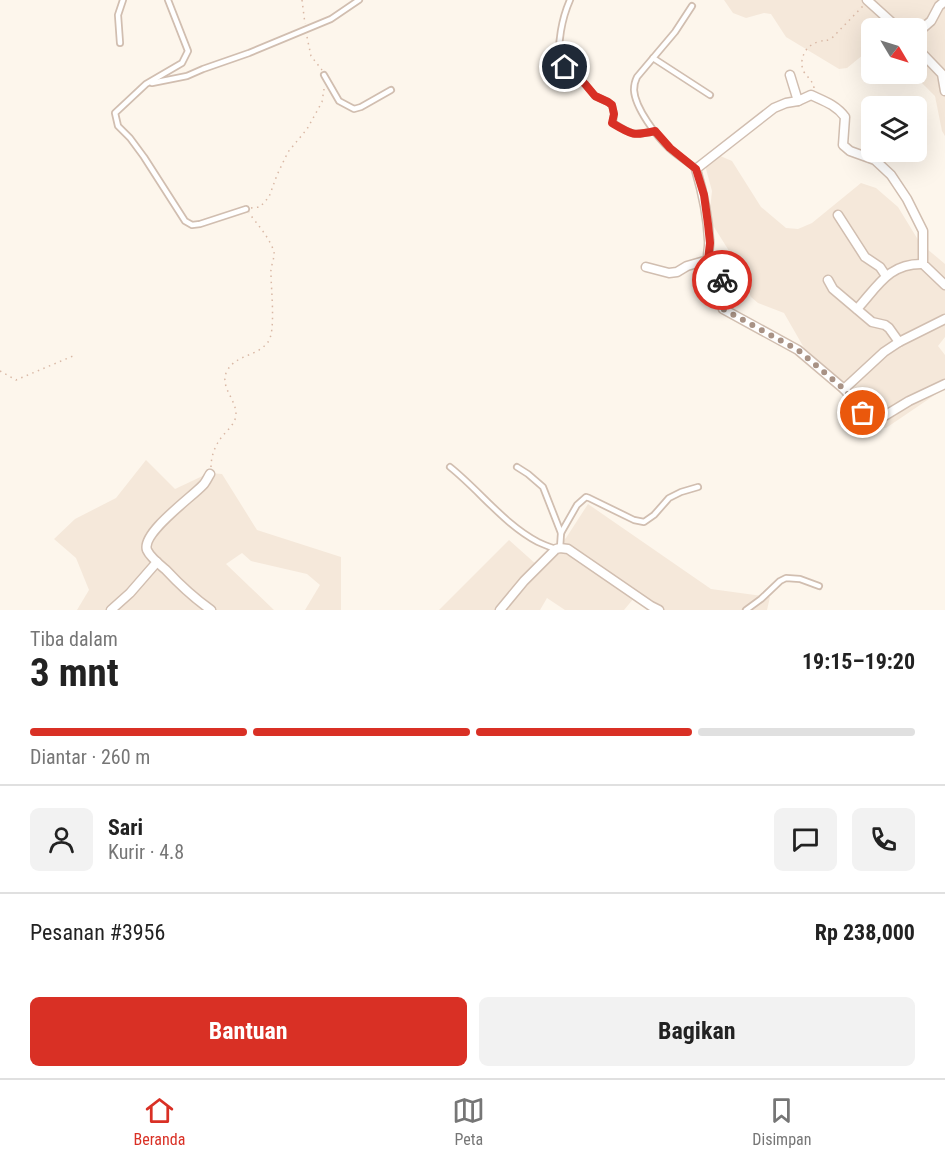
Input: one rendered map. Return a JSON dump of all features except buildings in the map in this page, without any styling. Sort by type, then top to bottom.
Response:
[{"type":"street","points":[[868,0],[887,18]]},
{"type":"street","points":[[927,24],[940,2]]},
{"type":"street","points":[[927,58],[942,74],[945,92]]},
{"type":"street","points":[[790,75],[798,101]]},
{"type":"street","points":[[923,264],[923,231],[907,199],[885,168],[875,160],[850,151],[843,145],[845,117],[841,111],[830,103],[811,95],[774,108],[696,169],[704,195],[708,224],[710,243],[708,260],[711,268],[727,287],[721,305],[723,309],[798,350],[844,389],[863,413],[874,419],[881,418],[909,401],[945,384]]},
{"type":"street","points":[[838,215],[865,257],[880,267],[886,276]]},
{"type":"street","points":[[646,267],[669,273],[708,260]]},
{"type":"street","points":[[857,309],[886,276],[912,263],[923,264],[945,285]]},
{"type":"street","points":[[828,280],[833,289],[872,322],[889,328],[899,342]]},
{"type":"street","points":[[844,389],[884,352],[945,319]]},
{"type":"street","points":[[210,474],[204,484],[168,515],[149,537],[147,550],[195,599],[211,610]]},
{"type":"street","points":[[500,610],[524,581],[558,548],[568,549],[652,609]]},
{"type":"street","points":[[111,610],[130,593],[157,561]]},
{"type":"lane","points":[[120,43],[118,15],[123,0]]},
{"type":"lane","points":[[168,0],[188,51],[182,63],[146,84],[115,113],[118,126],[144,157],[185,221],[192,225],[200,224],[246,209]]},
{"type":"lane","points":[[146,84],[187,76],[249,53],[330,19],[359,0]]},
{"type":"lane","points":[[570,0],[560,39],[560,63],[585,84],[595,96],[612,105],[614,114],[612,123],[632,135],[655,131]]},
{"type":"lane","points":[[692,6],[675,32],[637,76],[634,91],[641,111],[655,131],[670,148],[696,169]]},
{"type":"lane","points":[[653,58],[710,95]]},
{"type":"lane","points":[[324,75],[339,101],[354,109],[391,90]]},
{"type":"lane","points":[[450,467],[509,522],[538,542],[558,548],[561,533],[580,501],[586,497],[634,520],[644,522],[654,515],[669,498],[698,487]]},
{"type":"lane","points":[[517,467],[543,487],[561,533]]},
{"type":"lane","points":[[746,610],[786,578],[792,577],[819,586]]},
{"type":"path","points":[[210,474],[211,459],[219,441],[235,422],[236,413],[226,386],[226,374],[232,363],[259,351],[268,341],[272,329],[270,269],[274,253],[268,239],[246,209],[260,207],[270,197],[288,152],[307,129],[322,102],[324,75],[310,56],[302,0]]},
{"type":"path","points":[[811,95],[814,88],[801,64],[803,55],[810,45],[831,39],[868,0]]},
{"type":"path","points":[[0,371],[16,380],[73,356]]},
{"type":"shaded area","points":[[724,0],[945,0],[945,136],[935,96],[923,84],[927,84],[927,18],[861,18],[861,57],[847,68],[839,69],[786,37],[771,14],[764,13],[746,18],[733,13]]},
{"type":"shaded area","points":[[718,155],[732,161],[761,207],[786,228],[798,229],[812,223],[861,183],[876,188],[898,207],[920,243],[945,264],[945,337],[938,346],[945,355],[945,388],[886,428],[880,428],[863,398],[832,380],[811,360],[784,313],[758,303],[751,297],[731,254],[709,219],[712,191],[706,169],[708,159]]},
{"type":"shaded area","points":[[146,460],[175,489],[209,473],[222,474],[257,530],[341,557],[341,610],[305,610],[320,585],[307,574],[251,561],[242,553],[226,564],[274,610],[77,610],[89,590],[76,558],[54,539],[75,519],[116,498]]},
{"type":"shaded area","points":[[588,504],[711,589],[770,597],[767,610],[656,610],[634,598],[624,610],[565,610],[547,598],[540,610],[439,610],[509,540],[537,565],[566,538]]},
{"type":"way so far","points":[[722,280],[727,287],[721,305],[723,309],[798,350],[844,389],[863,413]]},
{"type":"route","points":[[565,67],[595,96],[612,105],[614,114],[612,123],[632,135],[655,131],[670,148],[696,169],[704,195],[708,224],[710,243],[708,260],[711,268],[722,280]]}]
